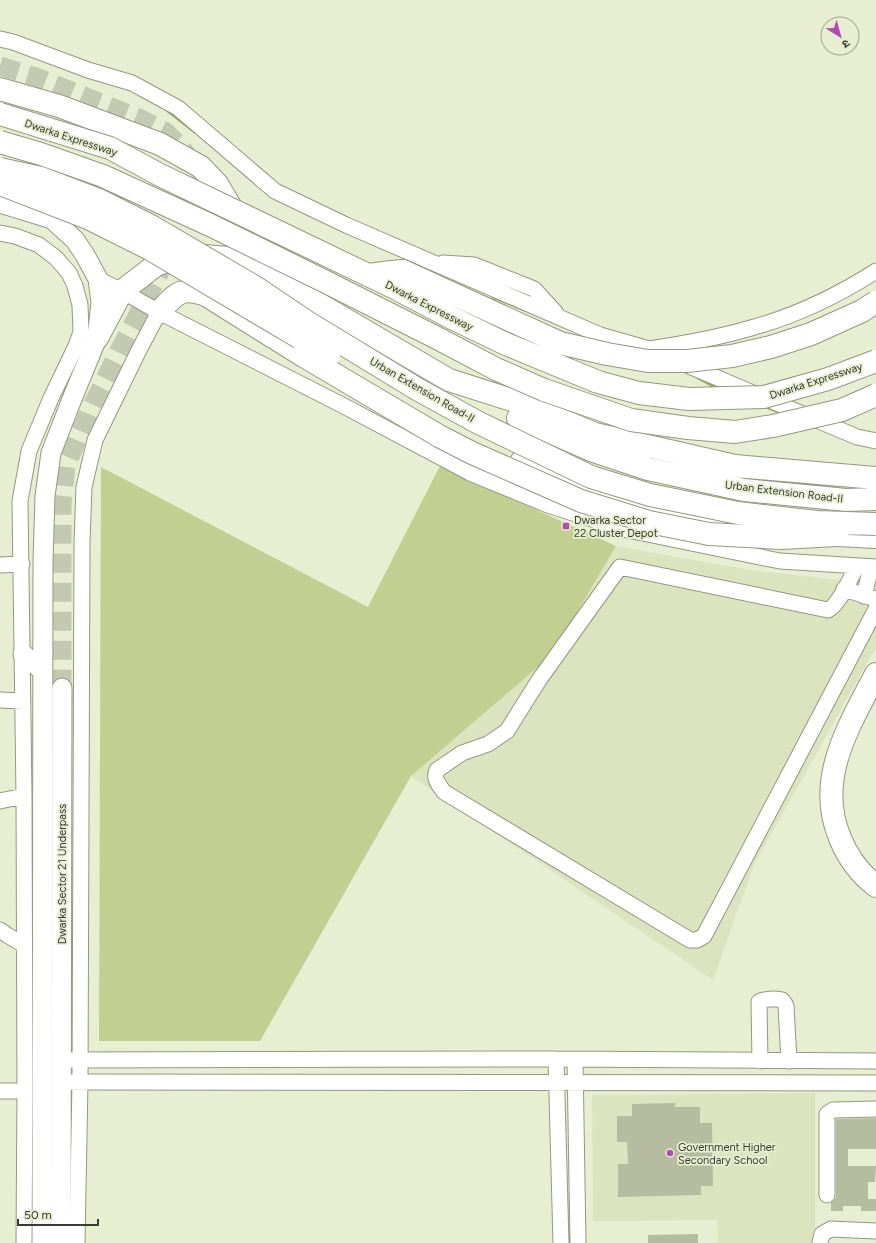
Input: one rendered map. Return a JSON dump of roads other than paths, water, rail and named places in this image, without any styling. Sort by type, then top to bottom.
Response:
[{"type":"highway","points":[[0,89],[59,106],[160,144],[200,167],[217,184],[260,256],[278,280]]},
{"type":"highway","name":"Dwarka Expressway","points":[[0,114],[110,148],[160,175],[369,275],[506,344],[598,382],[639,393],[689,400],[764,397],[828,379],[876,361]]},
{"type":"highway","points":[[0,142],[41,154],[103,176],[210,225],[326,282],[496,369],[544,390],[631,420],[688,428],[735,432],[773,426],[842,410],[876,395]]},
{"type":"highway","name":"Urban Extension Road-II","points":[[0,169],[42,178],[99,200],[152,226],[210,274],[255,287],[307,322],[417,389],[477,422],[591,477],[650,495],[738,513],[817,522],[876,524]]},
{"type":"highway","points":[[0,184],[88,218],[150,249],[210,274],[298,336],[409,404],[466,436],[521,462],[603,495],[659,511],[781,532],[876,537]]},
{"type":"highway","points":[[97,338],[122,291],[156,265],[171,259],[194,256],[210,274],[302,355],[384,404],[472,453],[580,501],[649,522],[709,534],[781,538],[876,534]]},
{"type":"highway","points":[[159,312],[177,293],[194,291],[226,258],[278,280],[449,380],[518,402],[595,434],[735,466],[876,478]]},
{"type":"highway","points":[[369,275],[403,271],[560,343],[607,354],[648,361],[694,360],[732,356],[771,347],[811,334],[862,311],[876,302]]},
{"type":"highway","name":"Urban Extension Road-II","points":[[449,380],[517,418],[591,450],[648,469],[744,490],[846,500],[876,499]]},
{"type":"highway","points":[[876,674],[851,722],[842,744],[835,764],[831,785],[834,825],[846,853],[864,876],[876,886]]},
{"type":"main road","points":[[0,203],[28,213],[52,219],[75,240],[85,254],[98,279],[101,303],[97,338],[51,453],[45,496],[43,561],[42,1243]]},
{"type":"main road","points":[[22,654],[43,671]]},
{"type":"main road","name":"Dwarka Sector 21 Underpass","points":[[61,1243],[71,1082],[62,688]]},
{"type":"street","points":[[0,39],[13,42],[88,70],[132,83],[178,108],[275,191],[346,226],[600,335],[649,350],[857,437],[876,441]]},
{"type":"street","points":[[0,212],[28,213]]},
{"type":"street","points":[[0,233],[14,236],[39,245],[56,258],[69,273],[80,305],[81,332],[29,450],[20,501],[24,796],[24,1243]]},
{"type":"street","points":[[649,350],[694,342],[751,328],[800,311],[850,288],[876,271]]},
{"type":"street","points":[[98,279],[470,473],[548,505],[623,529],[712,548],[780,561],[868,567]]},
{"type":"street","points":[[71,1060],[84,487],[95,440],[159,312]]},
{"type":"street","points":[[0,565],[22,564]]},
{"type":"street","points":[[868,567],[844,589],[834,606],[828,610],[620,567],[539,680],[506,731],[488,744],[462,753],[437,770],[435,777],[436,781],[444,792],[690,940],[697,940],[704,936],[876,609]]},
{"type":"street","points":[[844,589],[870,598],[868,567]]},
{"type":"street","points":[[0,700],[23,700]]},
{"type":"street","points":[[0,801],[24,796]]},
{"type":"street","points":[[0,930],[24,945]]},
{"type":"street","points":[[760,1061],[759,1002],[762,1000],[784,1001],[786,1006],[789,1061]]},
{"type":"street","points":[[556,1059],[561,1243]]},
{"type":"street","points":[[43,1060],[575,1059],[876,1061]]},
{"type":"street","points":[[575,1059],[578,1243]]},
{"type":"street","points":[[43,1082],[876,1083]]},
{"type":"street","points":[[71,1082],[77,1243]]},
{"type":"street","points":[[0,1091],[25,1091]]},
{"type":"street","points":[[827,1195],[827,1114],[834,1110],[876,1109]]},
{"type":"street","points":[[820,1243],[822,1234],[831,1229],[876,1231]]},
{"type":"waterway","points":[[168,111],[195,132]]},
{"type":"waterway","points":[[493,297],[525,310]]},
{"type":"waterway","points":[[698,378],[719,389]]},
{"type":"waterway","points":[[764,406],[779,412]]},
{"type":"tunnel","points":[[0,66],[36,77],[139,118],[166,132],[187,155],[190,171],[191,197],[186,222],[119,351],[90,410],[66,466],[62,503],[62,688]]},
{"type":"place","name":"Dwarka Sector 22 Cluster Depot","points":[[566,526]]},
{"type":"place","name":"Government Higher Secondary School","points":[[670,1153]]}]
